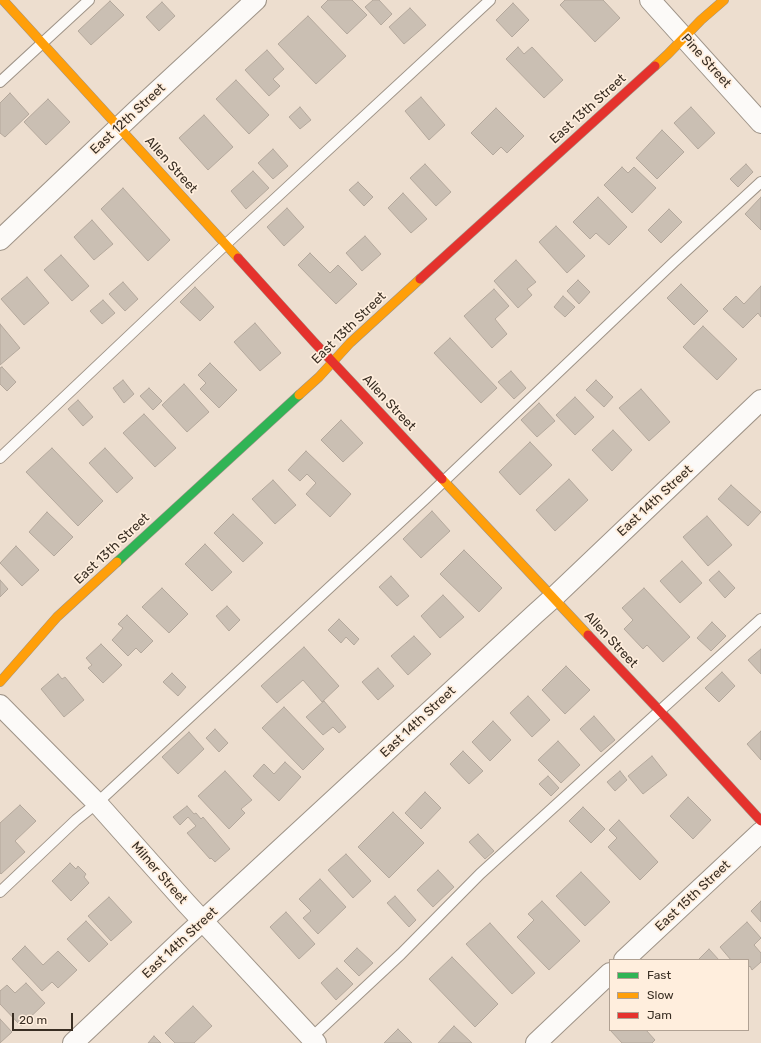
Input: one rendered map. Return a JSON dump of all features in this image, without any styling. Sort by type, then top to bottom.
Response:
[{"type":"street","name":"Allen Street","points":[[3,0],[308,336],[554,597],[579,626],[674,726],[761,821]]},
{"type":"street","name":"East 12th Street","points":[[0,240],[256,0]]},
{"type":"street","name":"Pine Street","points":[[650,0],[761,123]]},
{"type":"street","name":"East 13th Street","points":[[0,682],[57,617],[318,377],[350,343],[662,59],[724,0]]},
{"type":"street","name":"East 14th Street","points":[[74,1043],[554,597],[761,400]]},
{"type":"street","name":"Milner Street","points":[[0,705],[97,802],[311,1041]]},
{"type":"street","name":"East 15th Street","points":[[625,959],[761,832]]},
{"type":"street","points":[[536,1043],[609,975]]},
{"type":"lane","points":[[0,82],[89,0]]},
{"type":"lane","points":[[0,458],[226,245],[490,0]]},
{"type":"lane","points":[[0,892],[76,820],[444,482],[674,262],[761,182]]},
{"type":"lane","points":[[311,1041],[401,954],[480,874],[761,619]]},
{"type":"building","points":[[328,0],[352,0],[367,15],[347,34],[321,7]]},
{"type":"building","points":[[373,0],[379,0],[392,14],[381,25],[365,7]]},
{"type":"building","points":[[565,0],[603,0],[620,18],[595,42],[560,5]]},
{"type":"building","points":[[110,1],[124,15],[91,45],[78,31]]},
{"type":"building","points":[[162,2],[175,16],[159,31],[146,17]]},
{"type":"building","points":[[513,3],[529,20],[512,37],[496,20]]},
{"type":"building","points":[[410,8],[426,25],[404,44],[389,27]]},
{"type":"building","points":[[308,16],[346,56],[316,84],[278,44]]},
{"type":"building","points":[[518,47],[524,54],[532,47],[563,80],[544,98],[506,59]]},
{"type":"building","points":[[267,50],[284,69],[273,79],[280,86],[269,96],[245,70]]},
{"type":"building","points":[[236,80],[269,115],[249,134],[216,99]]},
{"type":"building","points":[[10,93],[29,114],[5,137],[0,133],[0,103]]},
{"type":"building","points":[[421,97],[445,125],[429,140],[405,111]]},
{"type":"building","points":[[48,99],[70,122],[46,145],[24,122]]},
{"type":"building","points":[[300,107],[311,120],[300,129],[289,117]]},
{"type":"building","points":[[691,107],[715,133],[698,149],[674,123]]},
{"type":"building","points":[[496,108],[524,136],[507,153],[501,147],[493,155],[471,133]]},
{"type":"building","points":[[204,115],[233,147],[208,170],[179,138]]},
{"type":"building","points":[[662,130],[684,152],[657,179],[636,158]]},
{"type":"building","points":[[273,149],[288,166],[273,179],[258,163]]},
{"type":"building","points":[[425,164],[451,192],[436,206],[410,178]]},
{"type":"building","points":[[746,164],[753,172],[738,187],[730,179]]},
{"type":"building","points":[[622,167],[628,173],[634,167],[656,188],[632,213],[604,185]]},
{"type":"building","points":[[253,171],[269,188],[246,209],[231,191]]},
{"type":"building","points":[[358,182],[373,197],[364,206],[349,190]]},
{"type":"building","points":[[123,188],[170,240],[148,261],[101,209]]},
{"type":"building","points":[[403,193],[427,219],[411,233],[388,208]]},
{"type":"building","points":[[598,197],[627,227],[609,245],[596,233],[590,239],[573,222]]},
{"type":"building","points":[[761,197],[761,230],[745,214]]},
{"type":"building","points":[[287,208],[304,227],[284,246],[267,227]]},
{"type":"building","points":[[669,209],[682,222],[661,243],[648,230]]},
{"type":"building","points":[[92,220],[113,244],[94,260],[74,237]]},
{"type":"building","points":[[556,226],[585,256],[567,273],[539,242]]},
{"type":"building","points":[[365,236],[381,254],[362,271],[346,253]]},
{"type":"building","points":[[310,253],[330,273],[338,265],[357,284],[336,304],[298,265]]},
{"type":"building","points":[[61,255],[89,286],[72,301],[44,270]]},
{"type":"building","points":[[516,260],[536,282],[527,289],[532,295],[518,308],[494,281]]},
{"type":"building","points":[[27,277],[49,303],[24,325],[1,299]]},
{"type":"building","points":[[578,280],[590,292],[579,304],[567,291]]},
{"type":"building","points":[[123,282],[138,299],[125,311],[109,294]]},
{"type":"building","points":[[681,284],[708,311],[694,325],[667,298]]},
{"type":"building","points":[[761,286],[761,317],[758,313],[743,328],[723,309],[736,296],[744,304]]},
{"type":"building","points":[[195,287],[214,307],[200,321],[180,302]]},
{"type":"building","points":[[494,289],[509,306],[495,319],[507,334],[492,348],[464,316]]},
{"type":"building","points":[[563,296],[575,307],[565,317],[554,307]]},
{"type":"building","points":[[103,300],[115,313],[102,324],[90,311]]},
{"type":"building","points":[[255,323],[281,353],[260,371],[234,342]]},
{"type":"building","points":[[0,324],[20,348],[0,365]]},
{"type":"building","points":[[703,326],[737,359],[717,380],[683,347]]},
{"type":"building","points":[[450,338],[497,388],[481,403],[434,353]]},
{"type":"building","points":[[210,363],[237,390],[219,408],[200,389],[206,383],[198,375]]},
{"type":"building","points":[[2,367],[16,382],[7,391],[0,384],[0,368]]},
{"type":"building","points":[[511,371],[526,388],[514,399],[498,382]]},
{"type":"building","points":[[123,380],[134,394],[124,403],[113,388]]},
{"type":"building","points":[[596,380],[613,397],[604,407],[586,390]]},
{"type":"building","points":[[184,384],[209,412],[187,432],[162,405]]},
{"type":"building","points":[[149,388],[162,401],[153,410],[140,396]]},
{"type":"building","points":[[641,389],[670,422],[649,441],[619,408]]},
{"type":"building","points":[[575,397],[594,417],[575,435],[556,415]]},
{"type":"building","points":[[78,400],[93,417],[83,426],[68,409]]},
{"type":"building","points":[[539,403],[555,421],[537,437],[521,420]]},
{"type":"building","points":[[144,414],[176,448],[155,467],[123,433]]},
{"type":"building","points":[[341,420],[363,443],[343,462],[321,440]]},
{"type":"building","points":[[613,430],[632,450],[612,471],[592,450]]},
{"type":"building","points":[[530,442],[552,465],[520,495],[499,472]]},
{"type":"building","points":[[52,448],[103,501],[78,526],[26,472]]},
{"type":"building","points":[[105,448],[133,478],[117,493],[89,463]]},
{"type":"building","points":[[306,451],[351,494],[330,517],[306,494],[316,483],[307,474],[300,481],[288,470]]},
{"type":"building","points":[[569,479],[588,500],[555,531],[536,510]]},
{"type":"building","points":[[273,480],[296,505],[275,524],[252,499]]},
{"type":"building","points":[[731,485],[761,512],[748,526],[718,499]]},
{"type":"building","points":[[432,511],[450,531],[421,558],[403,539]]},
{"type":"building","points":[[47,512],[73,537],[54,556],[29,532]]},
{"type":"building","points":[[233,514],[263,543],[243,562],[214,533]]},
{"type":"building","points":[[707,516],[732,545],[708,566],[683,537]]},
{"type":"building","points":[[205,544],[232,572],[212,591],[185,564]]},
{"type":"building","points":[[16,546],[39,570],[22,586],[0,563]]},
{"type":"building","points":[[464,550],[502,588],[479,612],[440,574]]},
{"type":"building","points":[[682,561],[702,583],[680,603],[660,581]]},
{"type":"building","points":[[719,571],[735,588],[725,598],[709,580]]},
{"type":"building","points":[[391,576],[409,596],[397,606],[379,587]]},
{"type":"building","points":[[0,580],[8,589],[0,597]]},
{"type":"building","points":[[162,588],[188,614],[169,633],[142,607]]},
{"type":"building","points":[[644,588],[690,637],[663,662],[647,645],[643,649],[624,629],[633,620],[622,608]]},
{"type":"building","points":[[443,595],[464,617],[440,638],[421,616]]},
{"type":"building","points":[[227,606],[240,620],[229,631],[216,616]]},
{"type":"building","points":[[127,615],[153,641],[141,653],[136,648],[128,656],[112,640],[123,628],[118,624]]},
{"type":"building","points":[[339,619],[359,639],[354,645],[346,637],[341,643],[328,630]]},
{"type":"building","points":[[712,622],[726,636],[711,651],[697,638]]},
{"type":"building","points":[[414,636],[431,654],[408,675],[391,656]]},
{"type":"building","points":[[101,644],[122,665],[103,683],[88,668],[92,665],[86,658]]},
{"type":"building","points":[[304,647],[339,686],[322,702],[303,680],[277,703],[261,686]]},
{"type":"building","points":[[761,649],[761,674],[748,660]]},
{"type":"building","points":[[566,666],[590,690],[565,714],[542,690]]},
{"type":"building","points":[[378,668],[394,686],[378,700],[362,682]]},
{"type":"building","points":[[722,672],[735,686],[719,702],[705,688]]},
{"type":"building","points":[[172,673],[186,687],[178,696],[163,682]]},
{"type":"building","points":[[58,674],[62,679],[65,677],[84,700],[64,717],[41,689]]},
{"type":"building","points":[[528,696],[550,720],[532,737],[510,713]]},
{"type":"building","points":[[324,701],[346,727],[339,733],[333,727],[323,735],[306,717]]},
{"type":"building","points":[[284,707],[324,749],[303,770],[262,728]]},
{"type":"building","points":[[594,716],[615,740],[601,752],[580,729]]},
{"type":"building","points":[[493,721],[511,740],[490,761],[472,742]]},
{"type":"building","points":[[215,729],[228,743],[219,752],[206,738]]},
{"type":"building","points":[[761,731],[761,760],[747,744]]},
{"type":"building","points":[[189,732],[204,749],[178,774],[162,757]]},
{"type":"building","points":[[558,741],[580,765],[561,783],[538,760]]},
{"type":"building","points":[[463,751],[483,771],[469,784],[450,764]]},
{"type":"building","points":[[652,756],[667,775],[643,794],[628,776]]},
{"type":"building","points":[[285,762],[301,777],[279,801],[253,776],[264,764],[274,774]]},
{"type":"building","points":[[225,771],[252,800],[241,809],[245,813],[229,829],[198,796]]},
{"type":"building","points":[[620,771],[627,780],[615,791],[607,782]]},
{"type":"building","points":[[548,776],[559,788],[551,796],[539,784]]},
{"type":"building","points":[[425,792],[441,808],[421,829],[405,813]]},
{"type":"building","points":[[688,797],[711,820],[693,839],[670,816]]},
{"type":"building","points":[[20,805],[36,821],[15,841],[25,852],[1,874],[0,823]]},
{"type":"building","points":[[187,806],[201,819],[203,817],[230,849],[215,862],[211,858],[210,859],[187,833],[196,826],[188,817],[180,825],[173,817]]},
{"type":"building","points":[[583,807],[605,829],[591,843],[569,821]]},
{"type":"building","points":[[393,812],[424,843],[389,878],[358,847]]},
{"type":"building","points":[[619,820],[658,862],[640,880],[608,847],[617,838],[609,830]]},
{"type":"building","points":[[478,834],[494,851],[485,859],[469,842]]},
{"type":"building","points":[[346,854],[371,881],[353,898],[328,870]]},
{"type":"building","points":[[70,863],[76,869],[78,866],[86,874],[84,877],[89,883],[71,901],[52,881]]},
{"type":"building","points":[[438,870],[454,887],[433,907],[417,890]]},
{"type":"building","points":[[581,872],[610,902],[585,926],[556,896]]},
{"type":"building","points":[[320,879],[346,907],[318,934],[303,918],[311,911],[299,899]]},
{"type":"building","points":[[395,896],[416,920],[409,927],[387,903]]},
{"type":"building","points":[[109,897],[132,922],[111,941],[88,916]]},
{"type":"building","points":[[542,901],[580,941],[549,970],[517,937],[534,920],[528,914]]},
{"type":"building","points":[[761,901],[761,922],[751,911]]},
{"type":"building","points":[[286,912],[315,944],[299,959],[270,927]]},
{"type":"building","points":[[86,921],[108,944],[89,962],[67,939]]},
{"type":"building","points":[[747,922],[761,938],[754,945],[761,953],[761,962],[752,970],[750,966],[749,967],[749,959],[730,959],[720,947]]},
{"type":"building","points":[[490,923],[535,973],[512,994],[466,944]]},
{"type":"building","points":[[25,946],[43,965],[58,951],[77,970],[58,988],[52,982],[42,991],[12,959]]},
{"type":"building","points":[[357,948],[373,963],[359,976],[344,961]]},
{"type":"building","points":[[709,949],[718,959],[699,959]]},
{"type":"building","points":[[452,957],[498,1004],[475,1027],[429,979]]},
{"type":"building","points":[[337,968],[353,984],[336,1000],[321,983]]},
{"type":"building","points":[[26,983],[45,1003],[21,1026],[0,1004],[0,991],[7,985],[15,993]]},
{"type":"building","points":[[193,1006],[212,1026],[194,1043],[175,1043],[165,1033]]},
{"type":"building","points":[[0,1019],[12,1032],[0,1043]]},
{"type":"building","points":[[454,1026],[472,1043],[438,1043]]},
{"type":"building","points":[[398,1029],[412,1043],[384,1043]]},
{"type":"building","points":[[611,1031],[647,1031],[655,1040],[652,1043],[622,1043]]},
{"type":"building","points":[[154,1036],[161,1043],[148,1043]]},
{"type":"traffic: fast","points":[[117,562],[299,395]]},
{"type":"traffic: slow","points":[[3,0],[238,258]]},
{"type":"traffic: slow","points":[[655,66],[701,20],[724,0]]},
{"type":"traffic: slow","points":[[299,395],[319,377],[350,343],[420,279]]},
{"type":"traffic: slow","points":[[442,479],[588,635]]},
{"type":"traffic: slow","points":[[0,682],[57,617],[117,562]]},
{"type":"traffic: jam","points":[[420,279],[655,66]]},
{"type":"traffic: jam","points":[[238,258],[442,479]]},
{"type":"traffic: jam","points":[[588,635],[761,821]]}]
